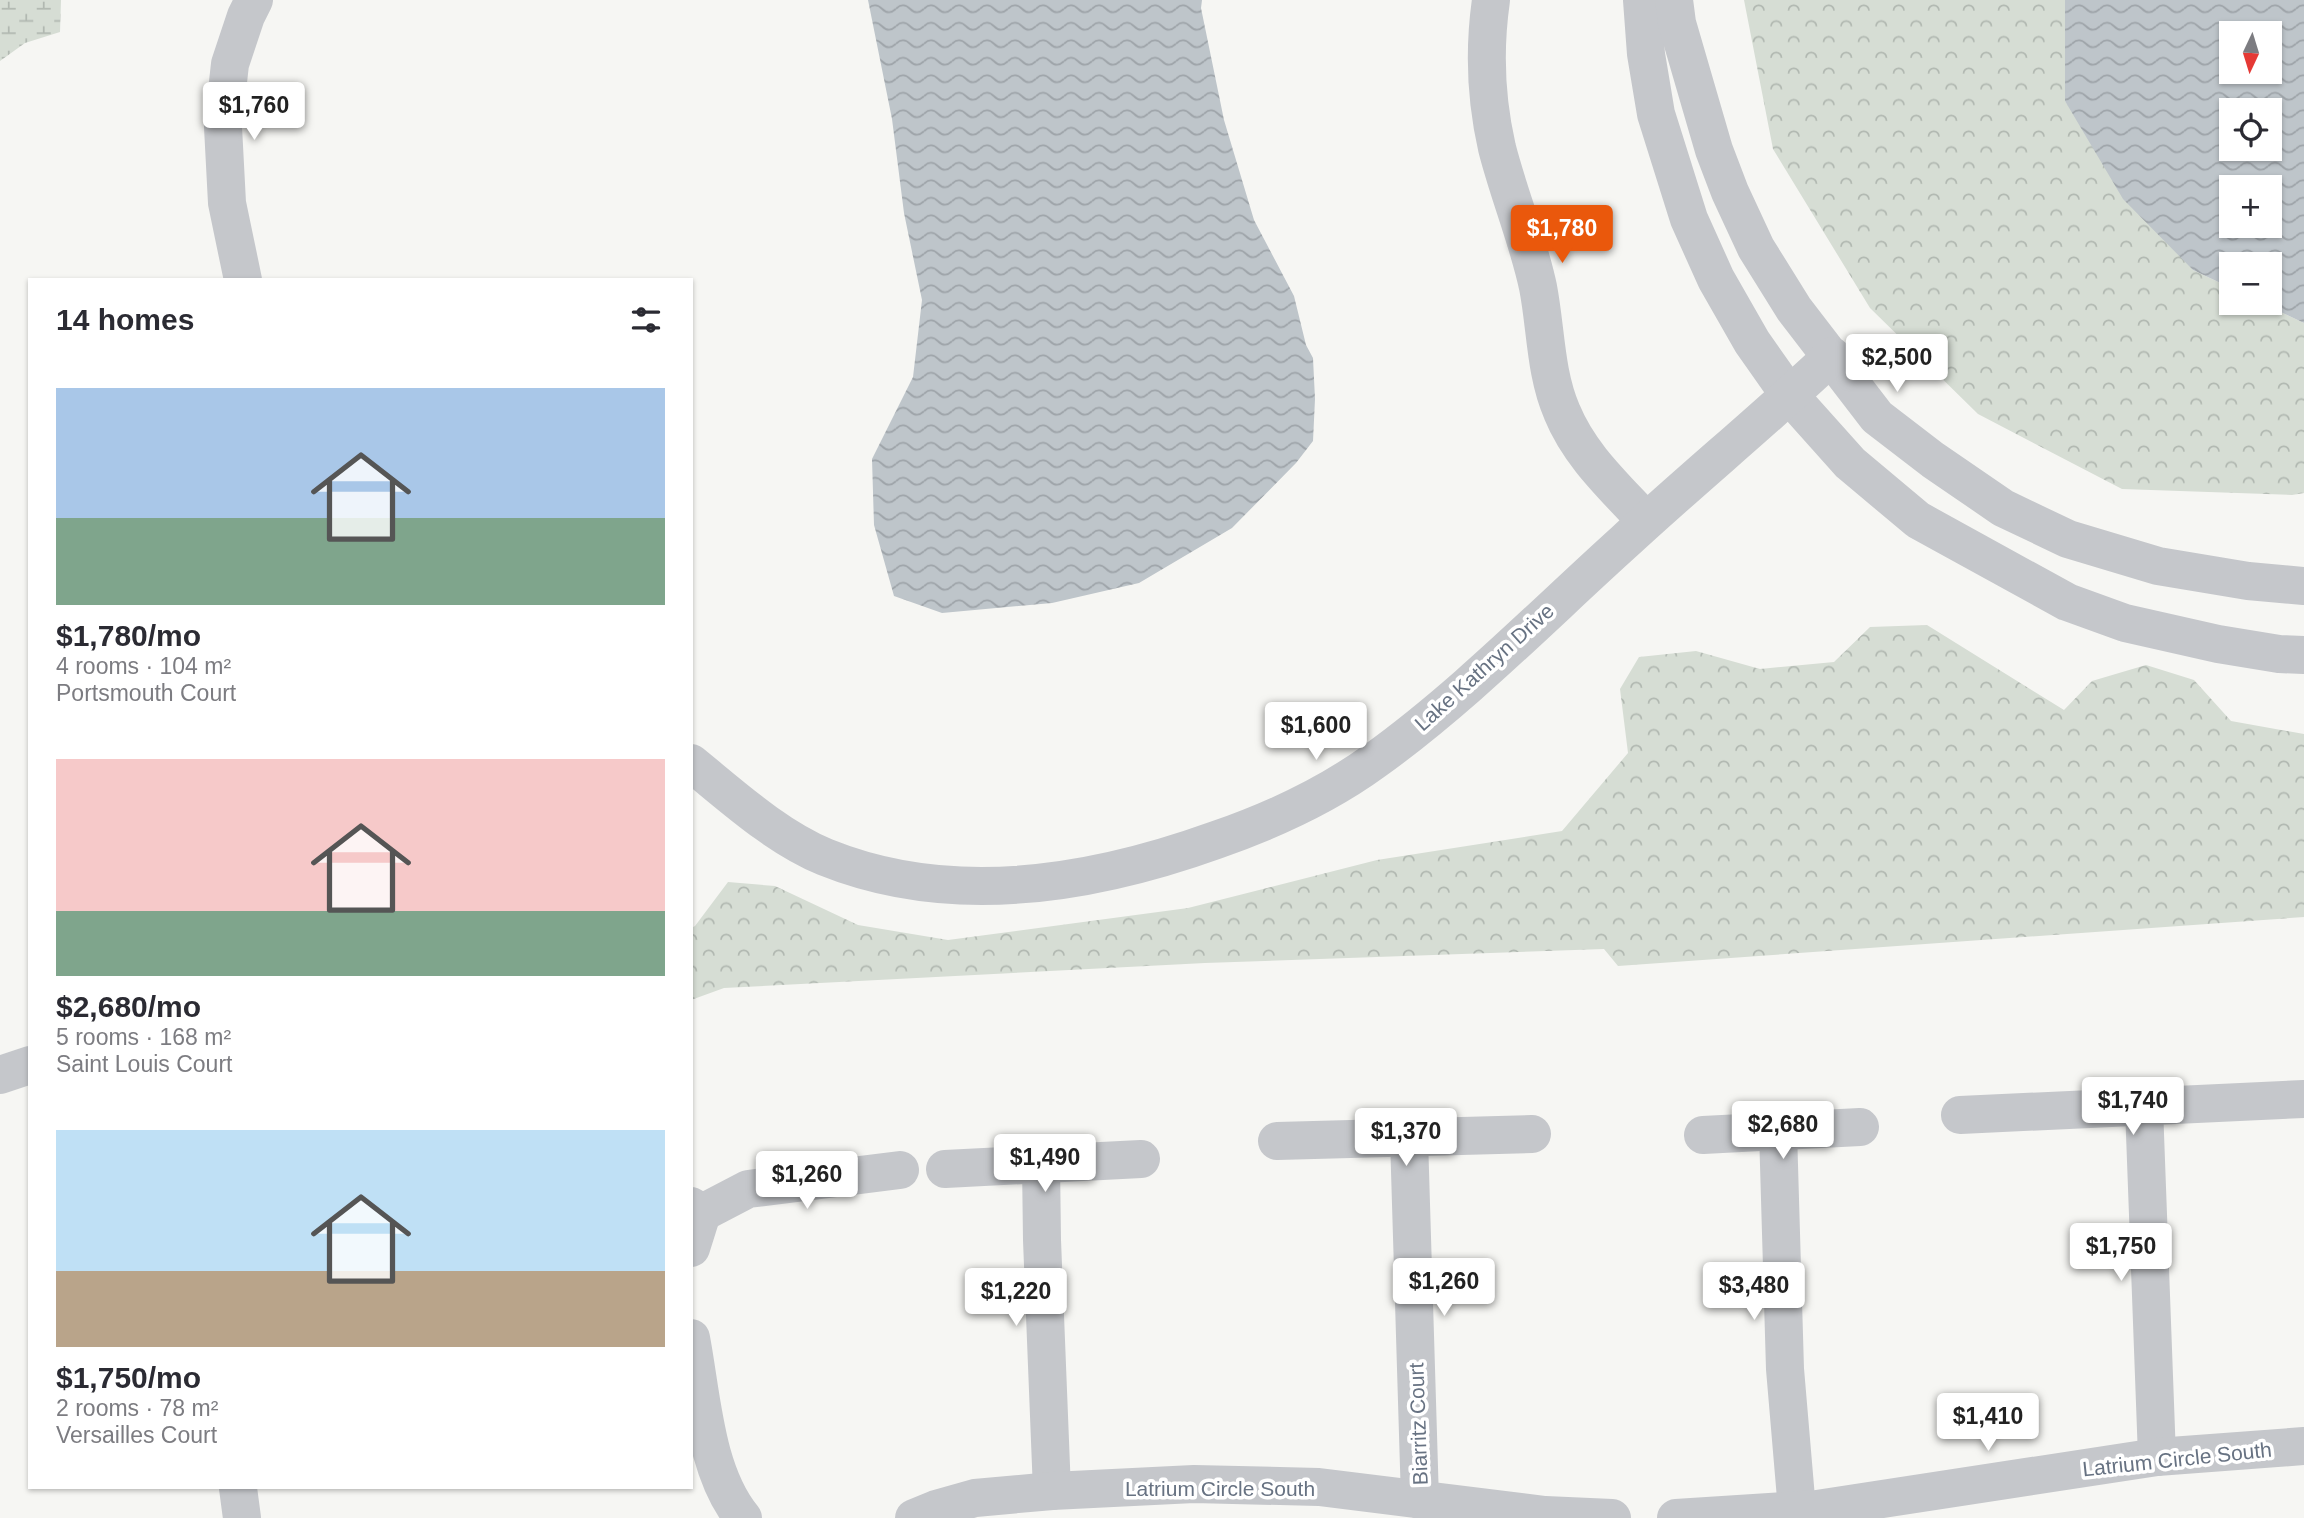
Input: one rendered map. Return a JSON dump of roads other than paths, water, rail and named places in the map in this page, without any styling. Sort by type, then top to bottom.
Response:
[{"type":"street","points":[[243,278],[227,203],[223,127],[230,64],[254,0]]},
{"type":"street","points":[[1491,0],[1487,26],[1488,87],[1497,146],[1538,286],[1549,365],[1561,411],[1583,453],[1646,521]]},
{"type":"street","points":[[1642,0],[1646,54],[1656,114],[1689,219],[1716,279],[1752,342],[1790,396],[1850,463],[1918,520],[2067,602],[2125,623],[2218,644],[2279,654],[2304,655]]},
{"type":"street","points":[[1674,0],[1714,150],[1756,248],[1794,309],[1877,417],[2003,508],[2068,539],[2158,566],[2248,581],[2304,586]]},
{"type":"street","name":"Lake Kathryn Drive","points":[[693,766],[775,829],[821,855],[870,874],[923,883],[978,886],[1034,884],[1116,871],[1170,857],[1249,829],[1299,806],[1371,763],[1437,712],[1832,356]]},
{"type":"street","points":[[0,1075],[28,1066]]},
{"type":"street","points":[[1960,1115],[2304,1099]]},
{"type":"street","points":[[2144,1107],[2157,1457]]},
{"type":"street","points":[[1703,1135],[1860,1127]]},
{"type":"street","points":[[1778,1131],[1785,1369],[1797,1510]]},
{"type":"street","points":[[1277,1141],[1532,1135]]},
{"type":"street","name":"Biarritz Court","points":[[1409,1138],[1420,1500]]},
{"type":"street","points":[[946,1169],[1141,1159]]},
{"type":"street","points":[[1041,1164],[1052,1491]]},
{"type":"street","points":[[695,1222],[748,1189],[900,1170]]},
{"type":"street","points":[[693,1349],[713,1459],[724,1488],[743,1518]]},
{"type":"street","name":"Latrium Circle South","points":[[1675,1518],[1831,1507],[2157,1457],[2304,1446]]},
{"type":"street","name":"Latrium Circle South","points":[[914,1518],[975,1498],[1194,1484],[1262,1484],[1545,1514],[1612,1518]]},
{"type":"street","points":[[238,1489],[242,1518]]},
{"type":"water","points":[[868,0],[1202,0],[1201,8],[1224,120],[1254,220],[1294,296],[1306,345],[1313,358],[1313,441],[1296,463],[1232,528],[1139,583],[1052,603],[942,613],[894,596],[874,525],[872,459],[913,377],[922,300],[904,213],[892,119]]},
{"type":"water","points":[[2065,0],[2304,0],[2304,323],[2282,313],[2282,252],[2219,252],[2219,282],[2193,270],[2123,199],[2065,101]]}]
